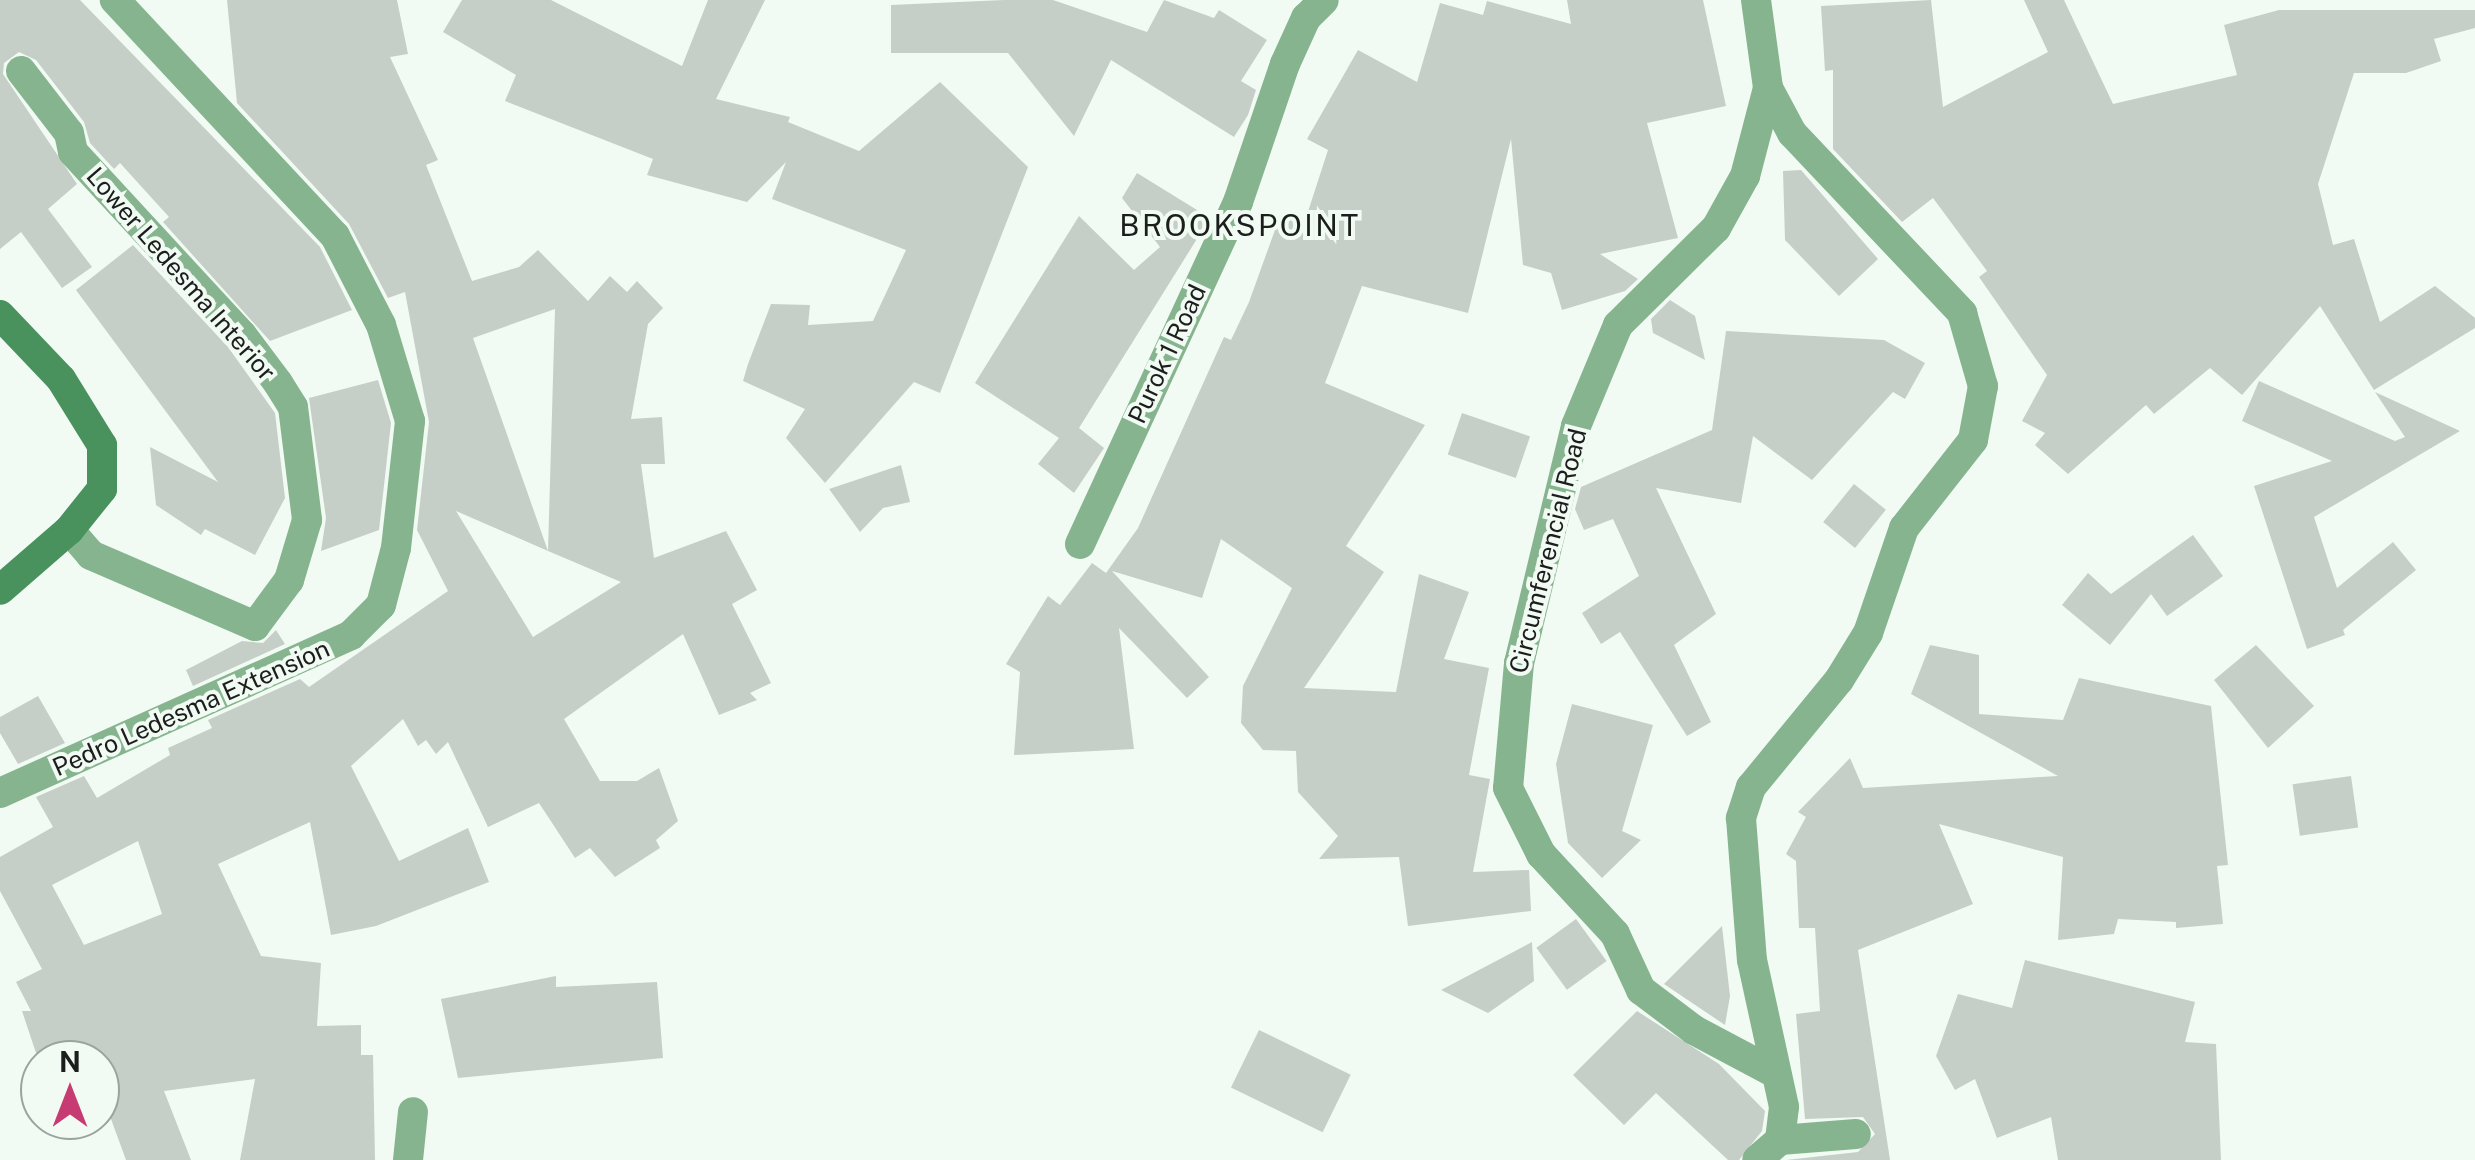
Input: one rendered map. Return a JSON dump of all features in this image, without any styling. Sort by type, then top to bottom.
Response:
[{"type":"main road","points":[[0,316],[69,390],[102,445],[102,489],[69,530],[0,590]]},
{"type":"street","name":"Pedro Ledesma Extension","points":[[0,794],[352,635],[381,606],[396,548],[410,421],[381,325],[343,251],[276,168],[114,0]]},
{"type":"street","name":"Purok 1 Road","points":[[1080,544],[1238,202],[1285,64],[1306,18],[1324,0]]},
{"type":"street","points":[[1756,0],[1768,88],[1792,132],[1962,313],[1982,386],[1974,440],[1904,528],[1868,633],[1839,680],[1751,786],[1741,818],[1752,960],[1773,1072],[1784,1108],[1768,1150]]},
{"type":"street","name":"Lower Ledesma Interior","points":[[22,71],[69,132],[74,152],[242,335],[278,383],[292,407],[307,520],[289,580],[254,626],[91,555],[69,530]]},
{"type":"street","name":"Circumferencial Road","points":[[1768,88],[1744,176],[1716,228],[1618,325],[1576,426],[1519,663],[1508,788],[1541,854],[1615,934],[1641,990],[1694,1030],[1773,1072]]},
{"type":"street","points":[[408,1160],[412,1112]]},
{"type":"street","points":[[1768,1150],[1856,1134]]},
{"type":"building","points":[[0,0],[80,0],[320,247],[352,310],[270,341],[163,222],[169,217],[120,163],[114,169],[90,143],[84,122],[36,60],[19,52],[4,63],[3,74],[77,184],[48,209],[92,267],[62,288],[21,232],[0,249]]},
{"type":"building","points":[[227,0],[397,0],[408,54],[390,57],[438,160],[426,165],[472,281],[519,267],[538,250],[588,301],[610,276],[627,292],[637,281],[663,308],[648,324],[631,419],[662,417],[665,464],[641,464],[654,558],[726,531],[757,590],[732,604],[771,683],[750,693],[757,700],[719,715],[683,634],[564,719],[600,781],[637,781],[659,768],[678,821],[656,840],[660,848],[615,877],[590,848],[575,858],[539,803],[488,827],[448,742],[436,754],[426,740],[418,746],[403,719],[351,766],[399,861],[468,828],[489,882],[376,926],[331,935],[310,822],[218,864],[261,956],[321,963],[317,1026],[361,1025],[361,1055],[373,1055],[375,1160],[240,1160],[255,1079],[164,1091],[191,1160],[126,1160],[119,1140],[120,1040],[32,1040],[22,1011],[31,1011],[16,982],[42,969],[0,891],[0,857],[53,827],[36,797],[84,776],[97,798],[170,755],[168,748],[212,728],[208,720],[300,679],[309,687],[448,591],[417,530],[429,422],[405,292],[388,298],[349,224],[237,103]],"holes":[[[555,309],[548,551],[473,338]],[[456,511],[548,551],[621,582],[533,637]],[[138,841],[162,914],[84,945],[52,885]]]},
{"type":"building","points":[[462,0],[551,0],[682,66],[708,0],[765,0],[716,99],[790,117],[788,122],[859,151],[940,82],[1028,167],[940,393],[914,382],[825,483],[786,438],[805,409],[743,381],[748,364],[771,304],[810,305],[808,325],[873,321],[906,250],[772,199],[786,162],[747,202],[647,175],[653,159],[505,101],[516,75],[443,32]]},
{"type":"building","points":[[1053,0],[1147,32],[1164,0],[1214,18],[1219,10],[1267,40],[1241,81],[1256,90],[1248,115],[1234,137],[1111,60],[1074,136],[1008,53],[891,53],[891,5]]},
{"type":"building","points":[[1567,0],[1703,0],[1726,106],[1647,123],[1678,238],[1600,254],[1638,279],[1625,291],[1562,310],[1551,273],[1523,265],[1511,139],[1468,313],[1362,286],[1325,383],[1425,425],[1346,546],[1384,572],[1304,688],[1396,692],[1419,574],[1469,592],[1444,659],[1489,668],[1469,775],[1490,779],[1473,872],[1529,870],[1531,911],[1408,926],[1399,857],[1319,859],[1338,836],[1298,792],[1296,751],[1263,750],[1241,723],[1243,686],[1292,588],[1221,539],[1202,598],[1112,571],[1209,677],[1187,698],[1119,628],[1134,749],[1014,755],[1020,672],[1006,664],[1048,596],[1060,605],[1092,563],[1106,573],[1138,528],[1224,337],[1231,340],[1249,302],[1280,216],[1304,224],[1328,150],[1307,139],[1358,50],[1417,82],[1440,3],[1483,15],[1487,1],[1571,24]]},
{"type":"building","points":[[1931,0],[1943,107],[2048,52],[2024,0],[2064,0],[2113,104],[2237,75],[2224,25],[2279,10],[2475,10],[2475,28],[2434,39],[2441,61],[2406,73],[2354,73],[2318,184],[2333,245],[2354,239],[2380,322],[2435,286],[2475,318],[2475,328],[2374,390],[2320,306],[2242,395],[2210,368],[2154,414],[2146,405],[2068,474],[2035,445],[2045,433],[2022,421],[2047,375],[1979,277],[1987,271],[1933,198],[1902,222],[1833,149],[1833,70],[1825,71],[1821,6]]},
{"type":"building","points":[[1801,170],[1878,259],[1839,296],[1785,240],[1783,171]]},
{"type":"building","points":[[1137,173],[1210,218],[1079,428],[1104,448],[1074,493],[1038,464],[1059,438],[975,383],[1079,216],[1134,270],[1160,247],[1122,198]]},
{"type":"building","points":[[133,245],[228,347],[275,413],[285,498],[255,555],[205,529],[201,535],[156,505],[150,447],[218,482],[76,290]]},
{"type":"building","points":[[1670,300],[1695,316],[1705,360],[1653,333],[1651,319]]},
{"type":"building","points":[[1726,331],[1884,340],[1925,363],[1905,399],[1893,392],[1812,480],[1753,436],[1741,503],[1656,488],[1716,614],[1674,645],[1711,722],[1687,736],[1620,632],[1601,644],[1582,613],[1639,576],[1613,519],[1584,530],[1575,509],[1581,487],[1712,430]]},
{"type":"building","points":[[378,380],[391,423],[379,530],[321,551],[326,518],[309,398]]},
{"type":"building","points":[[2259,381],[2395,441],[2405,437],[2375,392],[2460,431],[2314,517],[2337,588],[2393,542],[2416,570],[2343,630],[2345,635],[2307,649],[2254,486],[2332,461],[2242,421]]},
{"type":"building","points":[[1462,413],[1530,436],[1516,478],[1448,455]]},
{"type":"building","points":[[901,465],[910,502],[883,508],[860,532],[829,489]]},
{"type":"building","points":[[1854,484],[1886,510],[1855,548],[1823,522]]},
{"type":"building","points":[[2193,535],[2223,576],[2167,616],[2151,594],[2110,645],[2062,605],[2088,573],[2111,594]]},
{"type":"building","points":[[276,630],[285,644],[193,686],[186,670],[242,641],[263,643]]},
{"type":"building","points":[[1930,645],[1979,655],[1979,714],[2063,720],[2079,678],[2211,706],[2228,865],[2217,866],[2223,924],[2176,928],[2176,922],[2118,919],[2114,934],[2058,940],[2063,857],[1939,824],[1973,904],[1858,950],[1890,1160],[1786,1160],[1858,1152],[1875,1134],[1863,1117],[1805,1119],[1796,1014],[1820,1011],[1815,928],[1799,928],[1796,861],[1786,854],[1806,817],[1798,812],[1850,758],[1863,788],[2058,776],[1911,694]]},
{"type":"building","points":[[2256,645],[2314,706],[2268,748],[2214,680]]},
{"type":"building","points":[[38,696],[65,743],[18,764],[0,733],[0,717]]},
{"type":"building","points":[[1572,704],[1653,725],[1622,831],[1641,840],[1602,878],[1568,843],[1556,764]]},
{"type":"building","points":[[2351,776],[2358,827],[2300,836],[2293,784]]},
{"type":"building","points":[[1576,919],[1607,961],[1567,990],[1536,948]]},
{"type":"building","points":[[1722,926],[1730,996],[1725,1025],[1664,984]]},
{"type":"building","points":[[1532,942],[1534,981],[1488,1013],[1441,990]]},
{"type":"building","points":[[2025,960],[2195,1002],[2185,1042],[2216,1044],[2221,1160],[2058,1160],[2051,1117],[1997,1138],[1975,1079],[1955,1090],[1936,1056],[1958,994],[2012,1008]]},
{"type":"building","points":[[556,976],[556,987],[657,982],[663,1058],[458,1078],[441,999]]},
{"type":"building","points":[[1637,1011],[1719,1064],[1765,1111],[1762,1131],[1739,1160],[1728,1160],[1656,1093],[1624,1125],[1573,1075]]},
{"type":"building","points":[[1259,1030],[1351,1075],[1323,1132],[1231,1088]]},
{"type":"district","name":"BROOKSPOINT","points":[[1240,225]]}]
